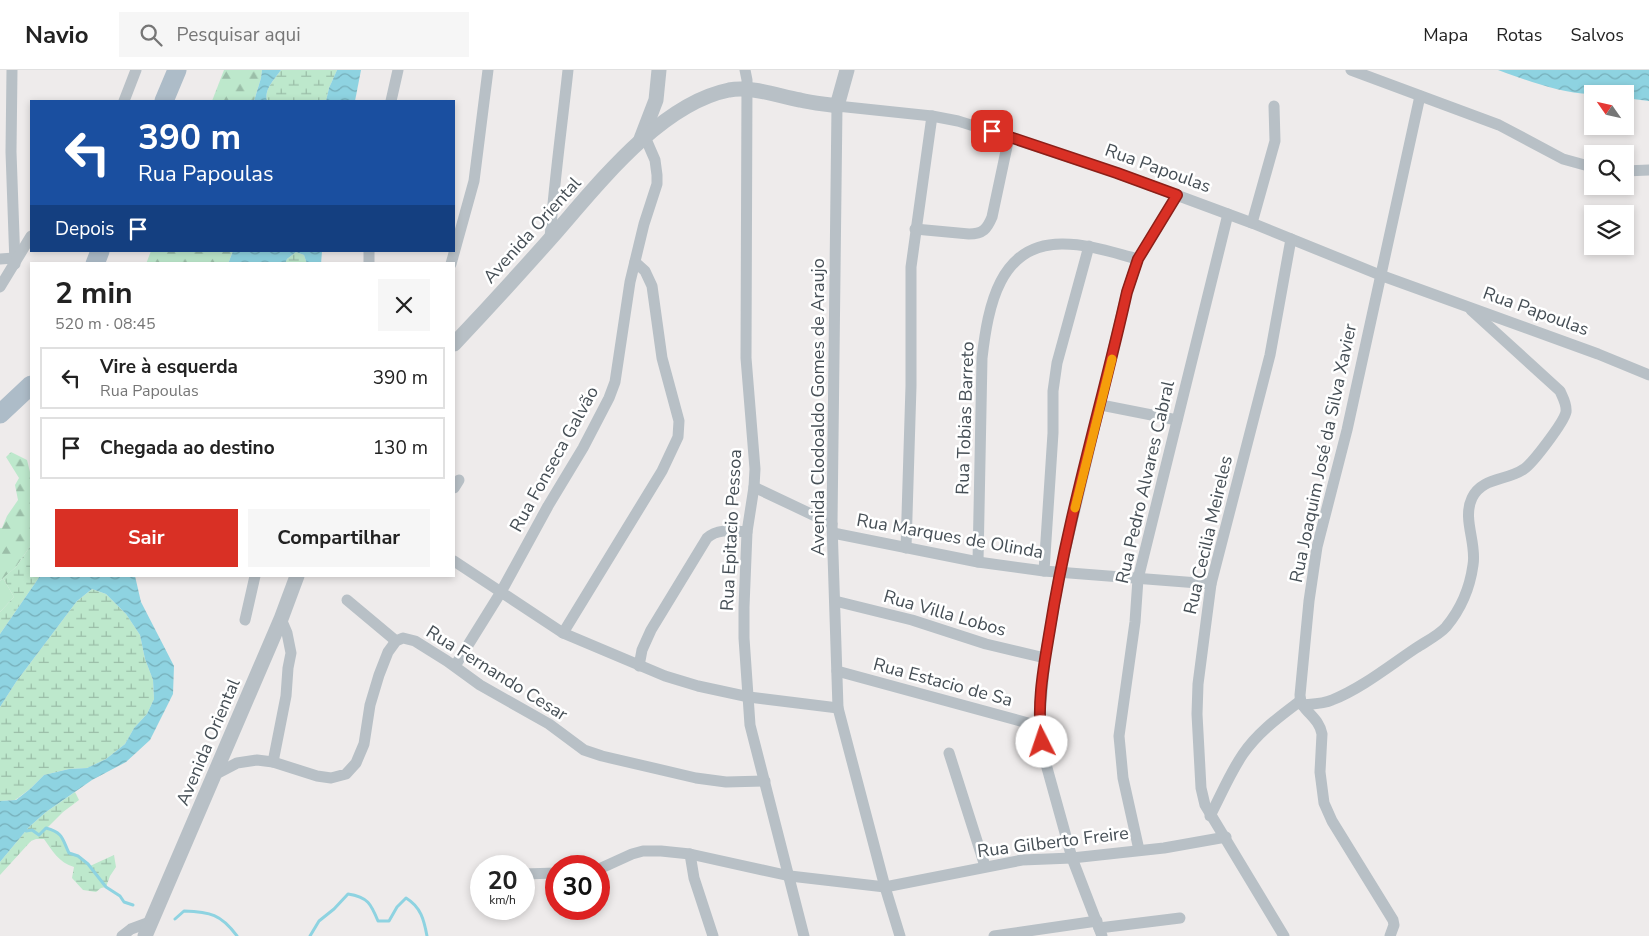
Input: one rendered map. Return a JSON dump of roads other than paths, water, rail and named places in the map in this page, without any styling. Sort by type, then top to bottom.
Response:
[{"type":"main road","points":[[164,100],[177,70]]},
{"type":"main road","points":[[0,414],[30,385]]},
{"type":"street","points":[[12,70],[11,152],[14,261]]},
{"type":"street","points":[[124,100],[136,70]]},
{"type":"street","points":[[391,100],[398,70]]},
{"type":"street","points":[[455,250],[474,181],[488,70]]},
{"type":"street","points":[[550,239],[554,182],[561,143],[568,70]]},
{"type":"street","name":"Avenida Oriental","points":[[455,343],[624,157],[642,140],[656,100],[659,70]]},
{"type":"street","name":"Rua Epitacio Pessoa","points":[[745,70],[747,80],[746,358],[754,487],[747,532],[744,638],[750,725],[804,936]]},
{"type":"street","points":[[838,106],[847,70]]},
{"type":"street","points":[[1351,70],[1499,125],[1563,159],[1584,165]]},
{"type":"street","name":"Rua Papoulas","points":[[642,140],[677,113],[712,95],[731,90],[747,90],[838,106],[932,116],[958,121],[1117,173],[1177,195],[1380,275],[1598,354],[1649,375]]},
{"type":"street","name":"Rua Joaquim José da Silva Xavier","points":[[1301,703],[1309,601],[1317,547],[1347,430],[1420,96]]},
{"type":"street","points":[[656,100],[664,110],[677,113]]},
{"type":"street","name":"Avenida Clodoaldo Gomes de Araujo","points":[[838,106],[833,529],[838,708],[885,887],[900,936]]},
{"type":"street","points":[[1252,223],[1275,141],[1274,106]]},
{"type":"street","points":[[906,548],[910,294],[915,229],[932,116]]},
{"type":"street","points":[[915,229],[969,234],[983,232],[992,217],[1009,137]]},
{"type":"street","name":"Rua Fonseca Galvão","points":[[455,666],[501,592],[548,506],[583,448],[609,398],[615,382],[635,262],[644,224],[657,184],[655,160],[642,140]]},
{"type":"street","points":[[1634,171],[1649,170]]},
{"type":"street","points":[[1100,928],[1072,858],[1044,757],[1040,726],[1046,658],[1060,572],[1127,292],[1138,259],[1177,195]]},
{"type":"street","name":"Rua Pedro Alvares Cabral","points":[[1139,850],[1123,778],[1119,736],[1138,580],[1228,214]]},
{"type":"street","points":[[0,287],[30,237]]},
{"type":"street","name":"Rua Cecilia Meireles","points":[[1284,936],[1265,908],[1226,837],[1210,816],[1205,805],[1201,788],[1197,714],[1198,684],[1210,584],[1270,354],[1291,239]]},
{"type":"street","name":"Rua Tobias Barreto","points":[[978,562],[982,358],[991,307],[999,283],[1009,268],[1023,253],[1044,246],[1063,244],[1089,246],[1138,259]]},
{"type":"street","points":[[1044,570],[1053,391],[1057,363],[1089,246]]},
{"type":"street","points":[[0,259],[14,261]]},
{"type":"street","points":[[563,633],[662,471],[678,437],[679,421],[662,358],[652,286],[645,271],[635,262]]},
{"type":"street","points":[[1210,816],[1243,755],[1254,740],[1273,722],[1301,703],[1330,701],[1354,689],[1444,629],[1458,610],[1472,573],[1475,552],[1469,509],[1472,497],[1489,482],[1523,470],[1534,459],[1565,417],[1566,402],[1560,391],[1467,306]]},
{"type":"street","points":[[1100,405],[1177,420]]},
{"type":"street","name":"Rua Marques de Olinda","points":[[754,487],[833,529],[906,548],[978,562],[1060,572],[1138,580],[1210,584]]},
{"type":"street","points":[[639,666],[642,650],[651,630],[707,538],[713,532],[720,530],[747,532]]},
{"type":"street","points":[[455,562],[563,633],[665,676],[698,686],[749,697],[838,708]]},
{"type":"street","points":[[245,620],[255,577]]},
{"type":"street","name":"Avenida Oriental","points":[[122,936],[130,929],[148,929],[281,619],[297,577]]},
{"type":"street","points":[[214,775],[245,760],[273,762],[300,772],[331,778],[346,774],[352,769],[364,744],[370,705],[379,674],[391,646],[396,641],[347,600]]},
{"type":"street","name":"Rua Villa Lobos","points":[[835,601],[920,623],[986,644],[1046,658]]},
{"type":"street","points":[[273,762],[286,696],[291,653],[287,634],[281,619]]},
{"type":"street","name":"Rua Fernando Cesar","points":[[396,641],[403,638],[415,641],[455,666],[480,685],[549,724],[584,750],[696,778],[726,782],[765,781]]},
{"type":"street","name":"Rua Estacio de Sa","points":[[837,671],[1040,726]]},
{"type":"street","points":[[1301,703],[1321,726],[1321,788],[1324,803],[1342,839],[1392,920],[1394,925],[1390,936]]},
{"type":"street","points":[[949,753],[985,866]]},
{"type":"street","name":"Rua Gilberto Freire","points":[[610,863],[643,851],[660,851],[690,854],[790,876],[885,887],[1022,860],[1072,858],[1164,848],[1226,837]]},
{"type":"street","points":[[690,854],[694,878],[713,936]]},
{"type":"street","points":[[994,936],[1100,928],[1180,918]]},
{"type":"water","points":[[262,70],[281,70],[268,89],[267,100],[254,100]]},
{"type":"water","points":[[337,70],[361,70],[355,100],[326,100]]},
{"type":"water","points":[[1498,70],[1649,70],[1649,101],[1634,99],[1634,85],[1584,85],[1584,93],[1543,85]]},
{"type":"water","points":[[233,252],[296,252],[286,262],[229,262]]},
{"type":"water","points":[[296,252],[322,252],[321,262],[306,262],[304,255]]},
{"type":"water","points":[[39,577],[135,577],[141,602],[174,666],[173,694],[150,740],[126,762],[92,780],[46,812],[29,827],[0,862],[0,801],[16,800],[44,775],[69,769],[87,768],[106,759],[125,744],[134,728],[147,714],[154,699],[153,680],[145,659],[140,635],[126,614],[106,594],[92,589],[77,601],[16,682],[0,707],[0,634]]},
{"type":"waterway","points":[[23,828],[26,831],[32,830],[39,835],[46,828],[59,834],[69,853],[78,856],[88,864],[106,887],[120,896],[124,902],[133,905]]},
{"type":"waterway","points":[[310,936],[319,921],[348,894],[355,895],[368,902],[378,921],[389,921],[397,907],[406,898],[415,905],[421,914],[427,936]]},
{"type":"waterway","points":[[175,919],[184,911],[201,912],[220,919],[237,936]]}]
